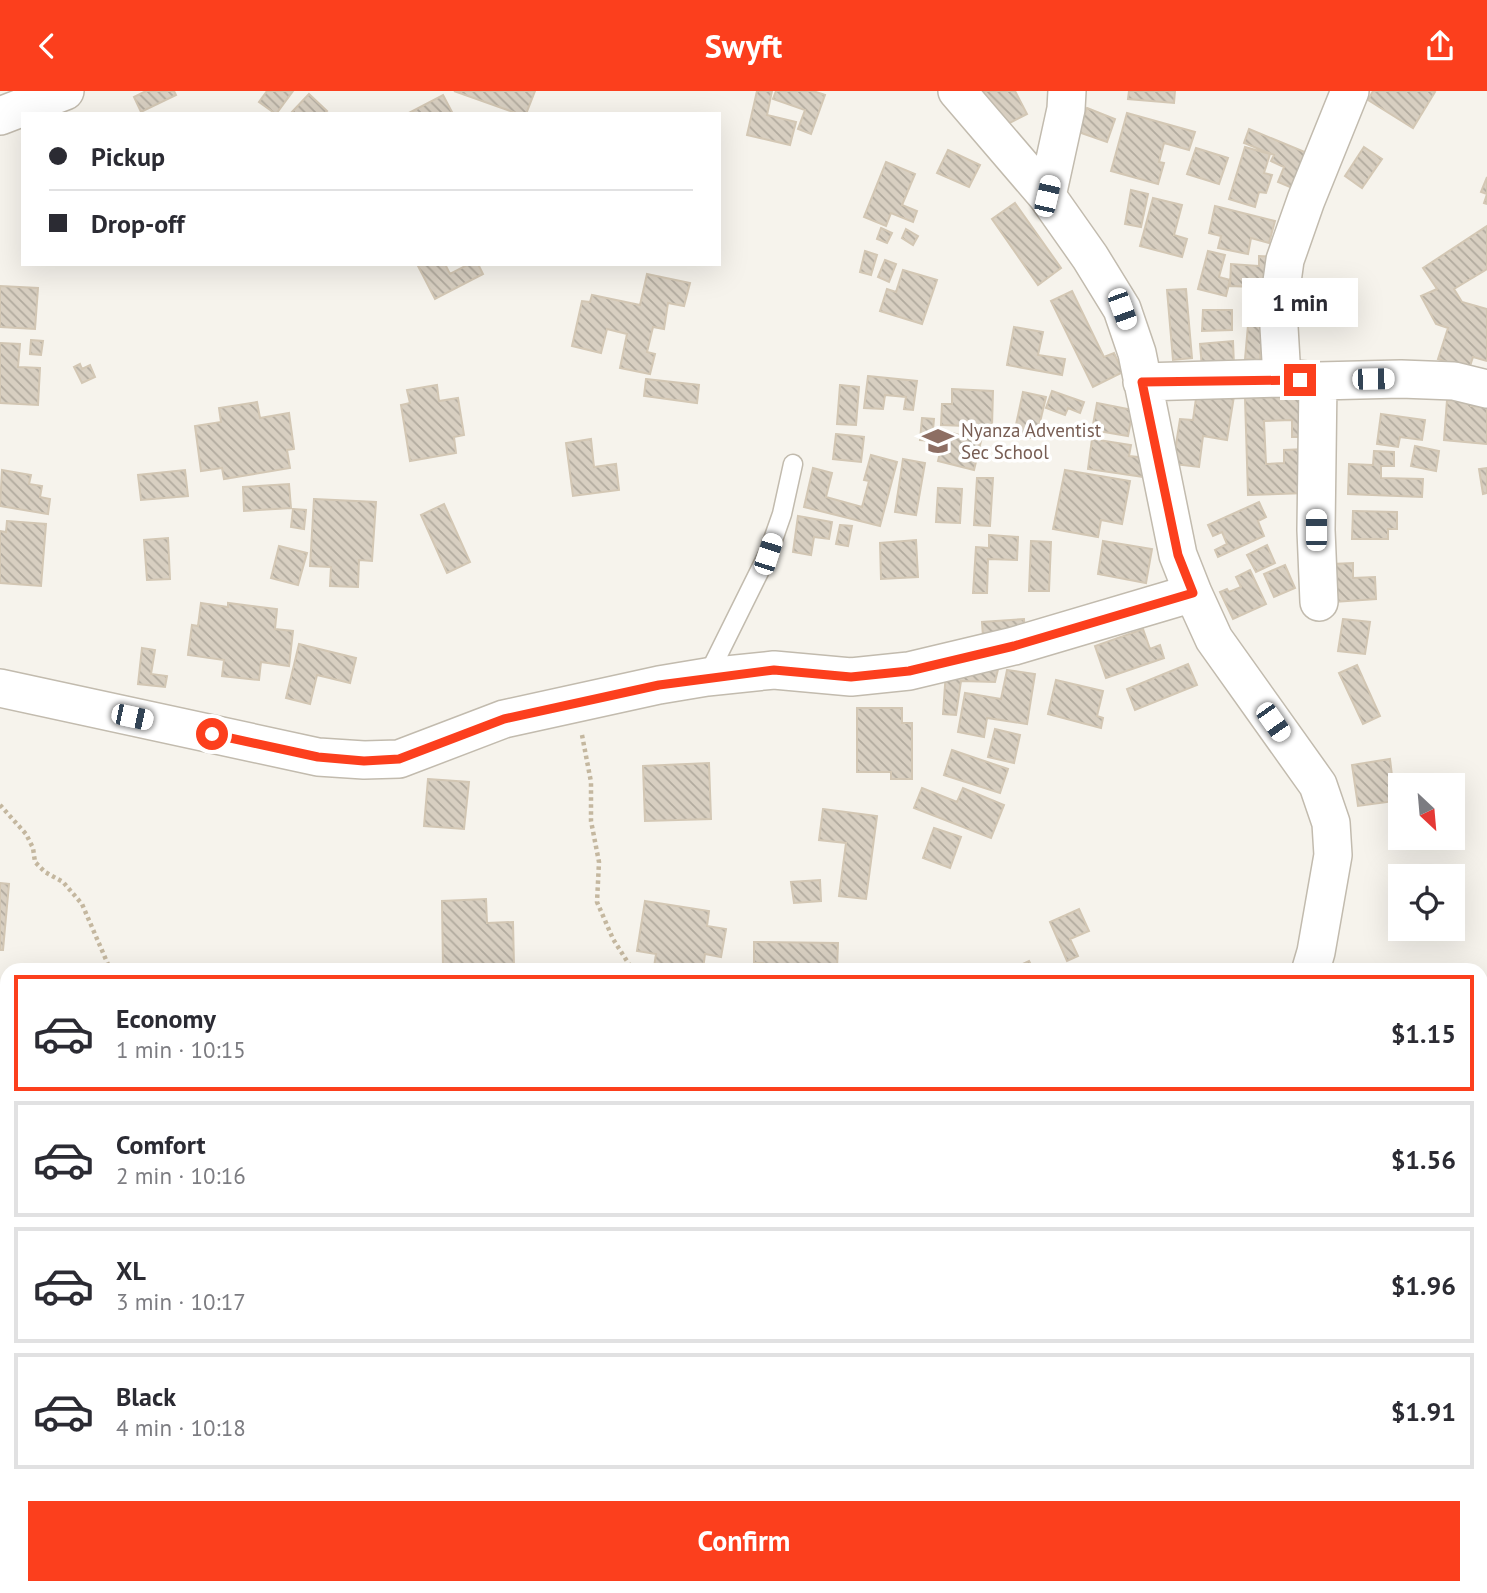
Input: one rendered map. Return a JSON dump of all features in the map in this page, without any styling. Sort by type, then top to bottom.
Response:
[{"type":"street","points":[[0,116],[65,91]]},
{"type":"street","points":[[957,91],[1047,196],[1122,309],[1137,353],[1178,555],[1193,593],[1214,639],[1318,785],[1331,823],[1334,855],[1313,963]]},
{"type":"street","points":[[1047,196],[1066,109],[1067,91]]},
{"type":"street","points":[[1319,602],[1316,530],[1300,379],[1278,310],[1285,260],[1350,91]]},
{"type":"street","points":[[1142,382],[1401,379],[1454,381],[1487,389]]},
{"type":"street","points":[[0,688],[318,757],[364,761],[399,759],[504,719],[659,685],[774,670],[851,677],[909,671],[1014,646],[1193,593]]},
{"type":"lane","points":[[707,677],[768,554],[782,514],[793,464]]},
{"type":"path","points":[[576,703],[591,782],[591,821],[599,862],[597,902],[613,939],[628,963]]},
{"type":"path","points":[[0,805],[26,834],[33,848],[35,862],[44,872],[63,882],[82,904],[108,963]]},
{"type":"building","points":[[146,91],[174,91],[176,95],[141,112],[134,97]]},
{"type":"building","points":[[267,91],[293,91],[277,112],[259,102]]},
{"type":"building","points":[[454,91],[535,91],[527,112],[513,112]]},
{"type":"building","points":[[757,91],[772,91],[767,115],[796,122],[790,145],[747,135]]},
{"type":"building","points":[[776,91],[813,91],[825,95],[811,134],[798,129],[805,110],[773,99]]},
{"type":"building","points":[[978,91],[1015,91],[1027,114],[998,129]]},
{"type":"building","points":[[1129,91],[1175,91],[1174,103],[1128,99]]},
{"type":"building","points":[[1373,91],[1435,92],[1413,128],[1368,100]]},
{"type":"building","points":[[309,94],[327,111],[326,112],[292,112]]},
{"type":"building","points":[[443,95],[452,112],[411,112]]},
{"type":"building","points":[[1087,108],[1115,119],[1107,142],[1078,132]]},
{"type":"building","points":[[1127,113],[1195,132],[1189,150],[1164,143],[1159,162],[1164,163],[1158,184],[1111,171]]},
{"type":"building","points":[[1249,129],[1312,155],[1297,190],[1278,182],[1284,167],[1271,161],[1274,155],[1244,143]]},
{"type":"building","points":[[1245,147],[1270,154],[1264,173],[1272,175],[1266,193],[1259,192],[1255,207],[1229,199]]},
{"type":"building","points":[[1364,147],[1382,159],[1362,188],[1345,176]]},
{"type":"building","points":[[1196,148],[1228,158],[1219,184],[1187,174]]},
{"type":"building","points":[[948,150],[980,165],[969,187],[937,173]]},
{"type":"building","points":[[886,162],[915,174],[902,205],[917,211],[913,222],[891,213],[886,226],[864,217]]},
{"type":"building","points":[[1487,177],[1487,194],[1481,192]]},
{"type":"building","points":[[1131,190],[1148,194],[1141,227],[1125,224]]},
{"type":"building","points":[[1153,198],[1182,205],[1174,235],[1187,239],[1182,257],[1140,246]]},
{"type":"building","points":[[1015,203],[1061,268],[1038,285],[992,219]]},
{"type":"building","points":[[1215,206],[1275,221],[1269,243],[1251,238],[1248,254],[1218,248],[1221,236],[1209,233]]},
{"type":"building","points":[[1487,226],[1487,269],[1454,289],[1462,302],[1487,309],[1487,361],[1473,357],[1469,369],[1438,359],[1448,328],[1436,324],[1421,296],[1437,289],[1423,268]]},
{"type":"building","points":[[881,228],[892,233],[887,243],[877,239]]},
{"type":"building","points":[[906,229],[918,236],[913,245],[902,238]]},
{"type":"building","points":[[865,251],[877,255],[871,275],[860,272]]},
{"type":"building","points":[[1208,251],[1225,255],[1219,277],[1230,280],[1226,296],[1198,289]]},
{"type":"building","points":[[1259,256],[1278,257],[1276,288],[1230,286],[1231,264],[1259,266]]},
{"type":"building","points":[[885,260],[896,264],[889,282],[878,277]]},
{"type":"building","points":[[418,266],[446,266],[450,274],[465,266],[479,266],[483,274],[435,299]]},
{"type":"building","points":[[903,270],[937,280],[922,324],[880,311],[887,289],[896,292]]},
{"type":"building","points":[[647,274],[690,283],[684,306],[668,303],[664,329],[653,327],[647,352],[655,354],[650,374],[620,368],[627,334],[607,329],[601,353],[572,346],[582,301],[590,302],[592,295],[640,305]]},
{"type":"building","points":[[0,286],[38,288],[35,329],[0,327]]},
{"type":"building","points":[[1186,289],[1192,358],[1173,360],[1167,290]]},
{"type":"building","points":[[1072,291],[1104,357],[1114,353],[1123,372],[1093,387],[1051,301]]},
{"type":"building","points":[[1203,310],[1232,310],[1232,330],[1202,331]]},
{"type":"building","points":[[1249,314],[1264,315],[1260,360],[1245,359]]},
{"type":"building","points":[[1014,327],[1043,332],[1038,355],[1065,359],[1062,375],[1007,365]]},
{"type":"building","points":[[31,340],[43,341],[41,355],[30,354]]},
{"type":"building","points":[[1233,341],[1234,366],[1202,368],[1200,344]]},
{"type":"building","points":[[0,343],[20,344],[18,367],[40,368],[38,405],[0,403]]},
{"type":"building","points":[[80,364],[82,369],[90,365],[95,377],[82,383],[74,367]]},
{"type":"building","points":[[868,376],[917,381],[913,410],[904,409],[906,397],[885,395],[883,409],[864,408]]},
{"type":"building","points":[[646,379],[699,385],[697,403],[644,396]]},
{"type":"building","points":[[437,385],[439,401],[458,398],[464,435],[454,437],[456,453],[410,461],[401,405],[410,403],[407,390]]},
{"type":"building","points":[[840,385],[859,387],[856,425],[837,424]]},
{"type":"building","points":[[952,389],[993,391],[992,427],[941,425],[942,404],[952,404]]},
{"type":"building","points":[[1052,391],[1084,402],[1080,413],[1068,408],[1065,415],[1046,408]]},
{"type":"building","points":[[1197,391],[1234,396],[1227,440],[1203,436],[1199,467],[1173,464],[1180,419],[1193,420]]},
{"type":"building","points":[[1023,392],[1046,397],[1036,439],[1014,434]]},
{"type":"building","points":[[1307,396],[1308,437],[1292,437],[1292,420],[1264,421],[1266,464],[1284,463],[1284,450],[1306,449],[1307,493],[1248,495],[1245,398]]},
{"type":"building","points":[[1447,400],[1472,401],[1471,406],[1487,407],[1487,444],[1444,440]]},
{"type":"building","points":[[257,402],[260,418],[289,413],[294,449],[287,450],[290,468],[224,479],[222,468],[201,471],[195,426],[221,422],[219,408]]},
{"type":"building","points":[[1097,403],[1133,410],[1128,436],[1092,430]]},
{"type":"building","points":[[1381,414],[1425,420],[1422,440],[1400,437],[1398,447],[1377,444]]},
{"type":"building","points":[[922,418],[934,419],[932,441],[920,440]]},
{"type":"building","points":[[945,431],[981,441],[974,470],[938,461]]},
{"type":"building","points":[[836,434],[864,437],[861,462],[833,459]]},
{"type":"building","points":[[591,439],[594,467],[616,464],[619,490],[573,496],[566,443]]},
{"type":"building","points":[[1092,439],[1131,445],[1129,456],[1147,458],[1144,477],[1088,469]]},
{"type":"building","points":[[1415,446],[1439,451],[1436,471],[1411,466]]},
{"type":"building","points":[[1374,451],[1394,452],[1394,466],[1381,466],[1381,478],[1423,479],[1422,497],[1348,494],[1349,464],[1373,465]]},
{"type":"building","points":[[871,455],[897,462],[880,526],[804,507],[813,468],[832,473],[826,497],[862,507],[869,481],[864,480]]},
{"type":"building","points":[[903,459],[925,463],[916,515],[895,512]]},
{"type":"building","points":[[1487,468],[1487,493],[1483,494],[1479,469]]},
{"type":"building","points":[[2,470],[31,475],[29,484],[42,486],[40,497],[50,499],[48,514],[0,506]]},
{"type":"building","points":[[185,470],[188,496],[141,500],[138,475]]},
{"type":"building","points":[[1065,470],[1130,481],[1122,524],[1101,520],[1098,537],[1053,529]]},
{"type":"building","points":[[977,478],[993,478],[990,526],[974,525]]},
{"type":"building","points":[[289,484],[291,508],[244,511],[243,487]]},
{"type":"building","points":[[938,488],[962,489],[960,523],[936,522]]},
{"type":"building","points":[[314,499],[376,502],[372,561],[359,560],[358,587],[330,586],[331,567],[310,566]]},
{"type":"building","points":[[1259,502],[1266,517],[1258,521],[1264,536],[1218,557],[1215,550],[1227,544],[1222,532],[1213,536],[1208,525]]},
{"type":"building","points":[[444,504],[470,562],[447,573],[421,515]]},
{"type":"building","points":[[293,509],[306,510],[304,529],[291,527]]},
{"type":"building","points":[[1353,511],[1397,512],[1397,529],[1388,529],[1388,539],[1352,539]]},
{"type":"building","points":[[798,516],[832,522],[829,539],[814,537],[811,555],[793,552]]},
{"type":"building","points":[[7,521],[46,524],[41,586],[0,583],[0,531],[6,532]]},
{"type":"building","points":[[840,525],[852,526],[848,546],[836,544]]},
{"type":"building","points":[[989,535],[1018,537],[1017,560],[988,559],[987,593],[973,593],[976,547],[989,548]]},
{"type":"building","points":[[168,538],[170,579],[147,580],[144,540]]},
{"type":"building","points":[[916,540],[918,577],[881,579],[880,543]]},
{"type":"building","points":[[1031,541],[1051,542],[1049,591],[1029,591]]},
{"type":"building","points":[[1103,541],[1152,549],[1146,583],[1098,574]]},
{"type":"building","points":[[1267,545],[1275,563],[1256,572],[1247,555]]},
{"type":"building","points":[[279,546],[307,553],[298,585],[271,578]]},
{"type":"building","points":[[1353,563],[1353,578],[1375,577],[1376,599],[1334,602],[1332,564]]},
{"type":"building","points":[[1285,565],[1295,588],[1274,597],[1264,574]]},
{"type":"building","points":[[1250,570],[1266,604],[1233,619],[1220,592],[1241,587],[1236,577]]},
{"type":"building","points":[[201,603],[228,607],[228,603],[277,609],[275,629],[293,631],[289,666],[261,662],[259,680],[222,676],[224,660],[188,655],[192,625],[198,626]]},
{"type":"building","points":[[1024,619],[1025,635],[983,637],[982,622]]},
{"type":"building","points":[[1343,619],[1370,622],[1365,654],[1338,651]]},
{"type":"building","points":[[1143,629],[1150,649],[1160,645],[1164,658],[1106,678],[1095,646]]},
{"type":"building","points":[[299,644],[356,658],[350,683],[317,675],[310,704],[286,698]]},
{"type":"building","points":[[142,648],[155,650],[151,674],[167,676],[165,687],[138,684]]},
{"type":"building","points":[[1000,661],[995,682],[961,681],[956,715],[943,714],[946,671]]},
{"type":"building","points":[[1188,664],[1197,685],[1135,710],[1127,689]]},
{"type":"building","points":[[1357,665],[1380,716],[1363,724],[1339,673]]},
{"type":"building","points":[[1007,670],[1035,674],[1027,724],[987,718],[984,737],[958,732],[965,693],[1001,699]]},
{"type":"building","points":[[1056,680],[1103,691],[1097,716],[1103,718],[1101,728],[1048,714]]},
{"type":"building","points":[[857,708],[902,708],[902,723],[912,723],[912,779],[891,779],[891,772],[857,772]]},
{"type":"building","points":[[995,729],[1020,735],[1014,763],[988,757]]},
{"type":"building","points":[[952,750],[1008,769],[1000,793],[944,775]]},
{"type":"building","points":[[1390,759],[1392,773],[1388,773],[1388,802],[1358,806],[1352,765]]},
{"type":"building","points":[[709,763],[711,819],[645,821],[643,766]]},
{"type":"building","points":[[428,779],[469,782],[464,829],[424,826]]},
{"type":"building","points":[[922,788],[957,802],[963,788],[1004,805],[991,838],[914,808]]},
{"type":"building","points":[[823,809],[877,816],[866,899],[839,896],[846,843],[819,840]]},
{"type":"building","points":[[934,828],[961,837],[950,868],[923,858]]},
{"type":"building","points":[[820,880],[821,901],[794,903],[791,882]]},
{"type":"building","points":[[0,883],[9,884],[3,950],[0,950]]},
{"type":"building","points":[[486,899],[487,923],[513,922],[514,963],[443,963],[442,901]]},
{"type":"building","points":[[645,901],[709,911],[707,926],[726,929],[721,957],[705,954],[704,963],[655,963],[656,954],[637,951]]},
{"type":"building","points":[[1079,909],[1089,931],[1070,939],[1078,956],[1067,961],[1050,922]]},
{"type":"building","points":[[754,942],[838,943],[837,963],[754,963]]},
{"type":"place","name":"Nyanza Adventist Sec School","points":[[938,441]]},
{"type":"route","points":[[212,734],[318,757],[364,761],[399,759],[504,719],[659,685],[774,670],[851,677],[909,671],[1014,646],[1193,593],[1178,555],[1142,382],[1282,378],[1300,380]]}]
